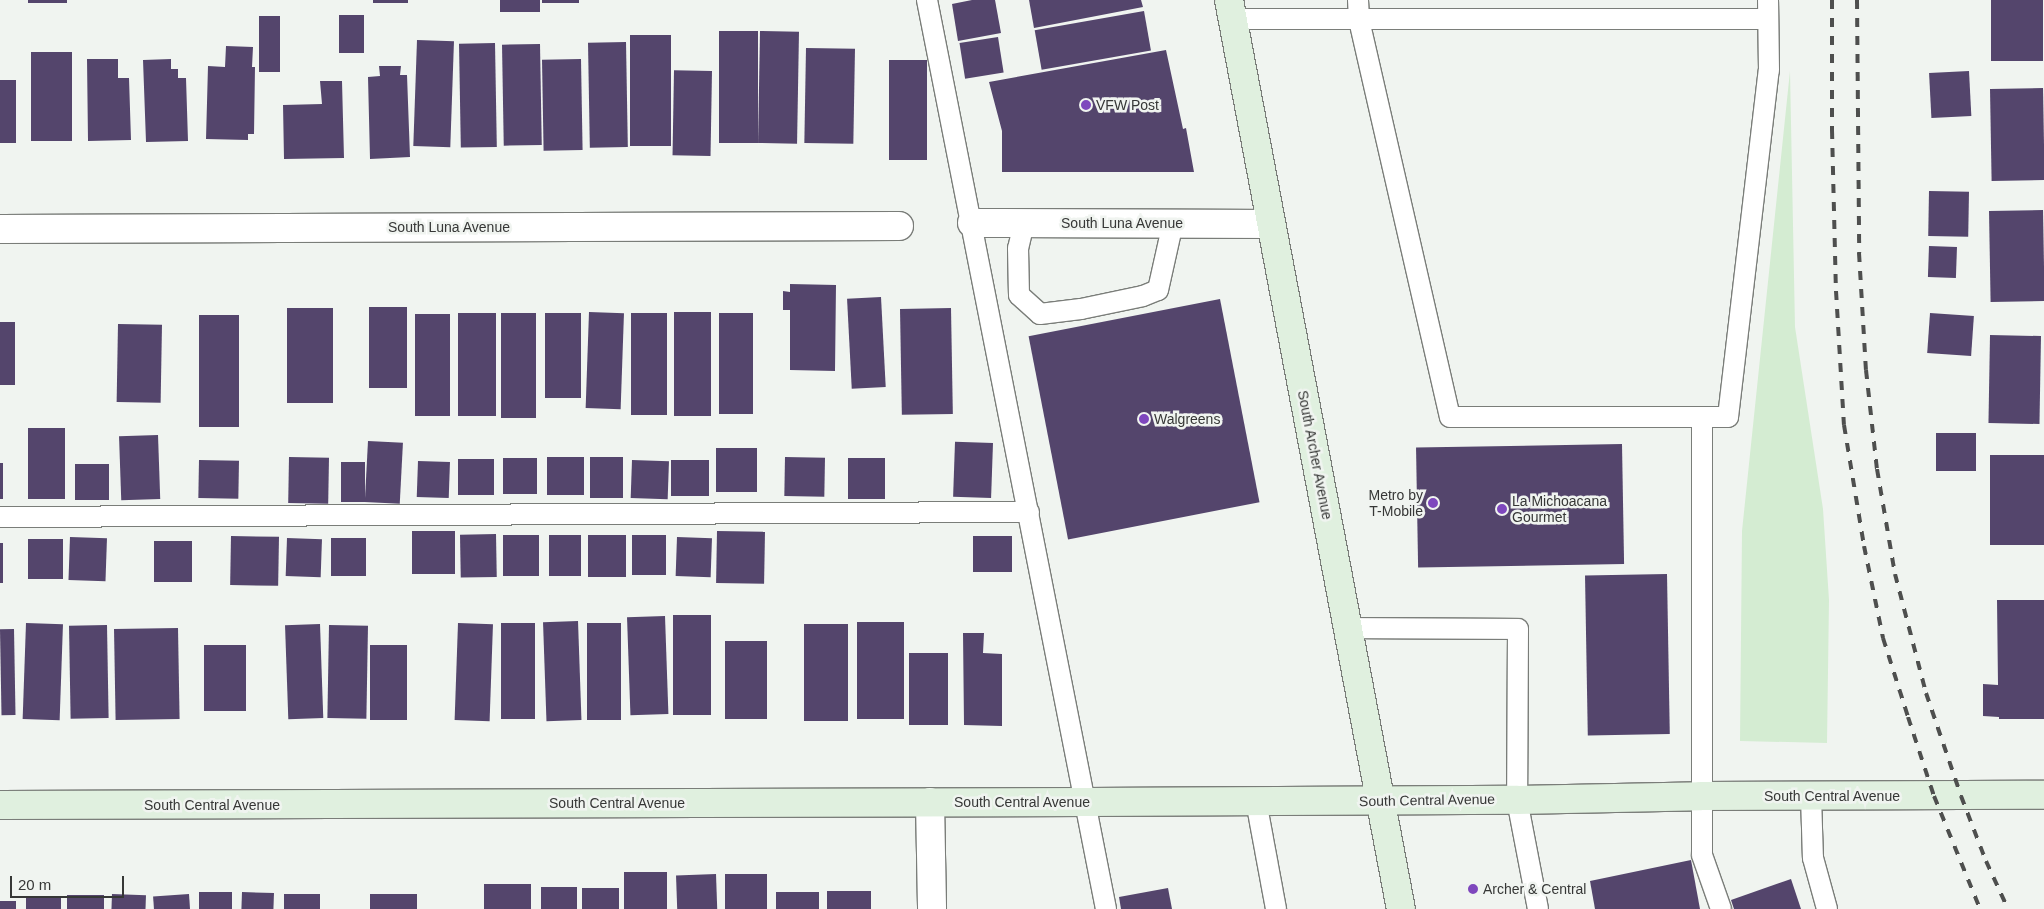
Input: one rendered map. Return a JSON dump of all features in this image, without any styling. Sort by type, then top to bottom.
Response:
[{"type":"main road","name":"South Archer Avenue","points":[[1230,10],[1401,909]]},
{"type":"main road","name":"South Central Avenue","points":[[0,805],[1381,801],[1702,796],[2044,795]]},
{"type":"street","name":"South Luna Avenue","points":[[972,223],[1173,222],[1272,224]]},
{"type":"street","name":"South Luna Avenue","points":[[0,229],[899,226]]},
{"type":"street","points":[[930,802],[932,909]]},
{"type":"lane","points":[[927,0],[1087,802],[1106,909]]},
{"type":"lane","points":[[1230,10],[1359,10],[1768,10],[1769,70],[1728,417],[1450,417],[1359,10]]},
{"type":"lane","points":[[1024,223],[1018,248],[1019,295],[1040,314],[1081,309],[1143,296],[1158,290],[1173,222]]},
{"type":"lane","points":[[1702,417],[1703,861],[1721,909]]},
{"type":"lane","points":[[0,516],[1029,512]]},
{"type":"lane","points":[[1348,628],[1518,629],[1517,800],[1538,909]]},
{"type":"lane","points":[[1812,796],[1813,858],[1827,909]]},
{"type":"lane","points":[[1256,801],[1276,909]]},
{"type":"green space","points":[[1790,71],[1795,327],[1823,509],[1829,600],[1827,743],[1740,741],[1742,531]]},
{"type":"building","points":[[28,0],[67,0],[67,3],[28,3]]},
{"type":"building","points":[[373,0],[408,0],[408,3],[373,3]]},
{"type":"building","points":[[500,0],[540,0],[540,12],[500,12]]},
{"type":"building","points":[[542,0],[579,0],[579,3],[542,3]]},
{"type":"building","points":[[972,0],[995,0],[1001,33],[958,41],[952,4]]},
{"type":"building","points":[[1029,0],[1141,0],[1143,7],[1034,28]]},
{"type":"building","points":[[1991,0],[2043,0],[2043,61],[1991,61]]},
{"type":"building","points":[[1144,11],[1151,50],[1042,70],[1035,30]]},
{"type":"building","points":[[339,15],[364,15],[364,53],[339,53]]},
{"type":"building","points":[[259,16],[280,16],[280,72],[259,72]]},
{"type":"building","points":[[719,31],[758,31],[758,143],[719,143]]},
{"type":"building","points":[[760,31],[799,32],[797,144],[758,143]]},
{"type":"building","points":[[630,35],[671,35],[671,146],[630,146]]},
{"type":"building","points":[[998,37],[1004,73],[965,79],[959,43]]},
{"type":"building","points":[[417,40],[454,41],[450,147],[413,146]]},
{"type":"building","points":[[626,42],[628,147],[590,148],[588,43]]},
{"type":"building","points":[[495,43],[497,147],[461,148],[459,44]]},
{"type":"building","points":[[540,44],[542,145],[504,146],[502,45]]},
{"type":"building","points":[[226,46],[253,47],[252,67],[255,67],[254,134],[248,134],[248,140],[206,139],[208,66],[225,67]]},
{"type":"building","points":[[806,48],[855,49],[853,144],[804,143]]},
{"type":"building","name":"VFW Post","points":[[1166,50],[1183,129],[1186,128],[1194,172],[1002,172],[1002,131],[989,82]]},
{"type":"building","points":[[31,52],[72,52],[72,141],[31,141]]},
{"type":"building","points":[[87,59],[118,59],[118,78],[129,78],[131,140],[88,141]]},
{"type":"building","points":[[171,59],[171,69],[178,69],[178,78],[186,78],[188,141],[146,142],[143,60]]},
{"type":"building","points":[[581,59],[583,150],[544,151],[542,60]]},
{"type":"building","points":[[889,60],[927,60],[927,160],[889,160]]},
{"type":"building","points":[[379,66],[401,66],[400,75],[407,75],[410,157],[370,159],[368,77],[380,76]]},
{"type":"building","points":[[674,70],[712,71],[711,156],[673,155]]},
{"type":"building","points":[[1969,71],[1971,116],[1931,118],[1929,73]]},
{"type":"building","points":[[0,80],[16,80],[16,143],[0,143]]},
{"type":"building","points":[[320,81],[342,81],[344,158],[284,159],[283,105],[322,104]]},
{"type":"building","points":[[2043,88],[2044,180],[1992,181],[1990,89]]},
{"type":"building","points":[[1929,191],[1969,192],[1968,237],[1928,236]]},
{"type":"building","points":[[2043,210],[2044,301],[1991,302],[1989,211]]},
{"type":"building","points":[[1929,246],[1957,247],[1956,278],[1928,277]]},
{"type":"building","points":[[790,284],[836,285],[835,371],[790,370],[790,310],[783,310],[783,291],[790,292]]},
{"type":"building","points":[[881,297],[886,387],[852,389],[847,299]]},
{"type":"building","name":"Walgreens","points":[[1220,299],[1259,502],[1068,539],[1029,336]]},
{"type":"building","points":[[369,307],[407,307],[407,388],[369,388]]},
{"type":"building","points":[[287,308],[333,308],[333,403],[287,403]]},
{"type":"building","points":[[951,308],[953,414],[902,415],[900,309]]},
{"type":"building","points":[[589,312],[624,313],[621,409],[586,408]]},
{"type":"building","points":[[674,312],[711,312],[711,416],[674,416]]},
{"type":"building","points":[[458,313],[496,313],[496,416],[458,416]]},
{"type":"building","points":[[501,313],[536,313],[536,418],[501,418]]},
{"type":"building","points":[[545,313],[581,313],[581,398],[545,398]]},
{"type":"building","points":[[631,313],[667,313],[667,415],[631,415]]},
{"type":"building","points":[[719,313],[753,313],[753,414],[719,414]]},
{"type":"building","points":[[1930,313],[1974,316],[1971,356],[1927,353]]},
{"type":"building","points":[[415,314],[450,314],[450,416],[415,416]]},
{"type":"building","points":[[199,315],[239,315],[239,427],[199,427]]},
{"type":"building","points":[[0,322],[15,322],[15,385],[0,385]]},
{"type":"building","points":[[118,324],[162,325],[161,403],[117,402]]},
{"type":"building","points":[[1990,335],[2041,336],[2039,424],[1988,423]]},
{"type":"building","points":[[28,428],[65,428],[65,499],[28,499]]},
{"type":"building","points":[[1936,433],[1976,433],[1976,471],[1936,471]]},
{"type":"building","points":[[158,435],[160,499],[121,500],[119,436]]},
{"type":"building","points":[[368,441],[403,443],[400,504],[365,502]]},
{"type":"building","points":[[955,442],[993,443],[991,498],[953,497]]},
{"type":"building","points":[[1622,444],[1624,564],[1418,568],[1416,448]]},
{"type":"building","points":[[716,448],[757,448],[757,492],[716,492]]},
{"type":"building","points":[[1990,455],[2044,455],[2044,545],[1990,545]]},
{"type":"building","points":[[289,457],[329,458],[328,504],[288,503]]},
{"type":"building","points":[[547,457],[584,457],[584,495],[547,495]]},
{"type":"building","points":[[590,457],[623,457],[623,498],[590,498]]},
{"type":"building","points":[[785,457],[825,458],[824,497],[784,496]]},
{"type":"building","points":[[503,458],[537,458],[537,494],[503,494]]},
{"type":"building","points":[[848,458],[885,458],[885,499],[848,499]]},
{"type":"building","points":[[458,459],[494,459],[494,495],[458,495]]},
{"type":"building","points":[[199,460],[239,461],[238,499],[198,498]]},
{"type":"building","points":[[632,460],[669,461],[668,499],[631,498]]},
{"type":"building","points":[[671,460],[709,460],[709,496],[671,496]]},
{"type":"building","points":[[418,461],[450,462],[449,498],[417,497]]},
{"type":"building","points":[[341,462],[365,462],[365,502],[341,502]]},
{"type":"building","points":[[0,463],[3,463],[3,499],[0,499]]},
{"type":"building","points":[[75,464],[109,464],[109,500],[75,500]]},
{"type":"building","points":[[412,531],[455,531],[455,574],[412,574]]},
{"type":"building","points":[[717,531],[765,532],[764,584],[716,583]]},
{"type":"building","points":[[496,534],[497,577],[461,578],[460,535]]},
{"type":"building","points":[[503,535],[539,535],[539,576],[503,576]]},
{"type":"building","points":[[549,535],[581,535],[581,576],[549,576]]},
{"type":"building","points":[[588,535],[626,535],[626,577],[588,577]]},
{"type":"building","points":[[632,535],[666,535],[666,575],[632,575]]},
{"type":"building","points":[[231,536],[279,537],[278,586],[230,585]]},
{"type":"building","points":[[973,536],[1012,536],[1012,572],[973,572]]},
{"type":"building","points":[[70,537],[107,538],[105,581],[68,580]]},
{"type":"building","points":[[677,537],[712,538],[711,577],[676,576]]},
{"type":"building","points":[[287,538],[322,539],[321,577],[286,576]]},
{"type":"building","points":[[331,538],[366,538],[366,576],[331,576]]},
{"type":"building","points":[[28,539],[63,539],[63,579],[28,579]]},
{"type":"building","points":[[154,541],[192,541],[192,582],[154,582]]},
{"type":"building","points":[[0,543],[3,543],[3,583],[0,583]]},
{"type":"building","points":[[1667,574],[1670,734],[1588,735],[1585,575]]},
{"type":"building","points":[[1997,600],[2044,600],[2044,719],[1999,719],[1999,717],[1983,716],[1983,684],[1998,685]]},
{"type":"building","points":[[673,615],[711,615],[711,715],[673,715]]},
{"type":"building","points":[[665,616],[668,714],[630,715],[627,617]]},
{"type":"building","points":[[578,621],[581,720],[546,721],[543,622]]},
{"type":"building","points":[[857,622],[904,622],[904,719],[857,719]]},
{"type":"building","points":[[26,623],[63,624],[60,720],[23,719]]},
{"type":"building","points":[[458,623],[493,624],[490,721],[455,720]]},
{"type":"building","points":[[501,623],[535,623],[535,719],[501,719]]},
{"type":"building","points":[[587,623],[621,623],[621,720],[587,720]]},
{"type":"building","points":[[320,624],[323,718],[288,719],[285,625]]},
{"type":"building","points":[[804,624],[848,624],[848,721],[804,721]]},
{"type":"building","points":[[107,625],[109,718],[71,719],[69,626]]},
{"type":"building","points":[[329,625],[368,626],[366,719],[327,718]]},
{"type":"building","points":[[178,628],[180,719],[116,720],[114,629]]},
{"type":"building","points":[[0,629],[14,629],[16,715],[2,715]]},
{"type":"building","points":[[963,633],[984,633],[983,653],[1002,654],[1002,726],[964,725]]},
{"type":"building","points":[[725,641],[767,641],[767,719],[725,719]]},
{"type":"building","points":[[204,645],[246,645],[246,711],[204,711]]},
{"type":"building","points":[[370,645],[407,645],[407,720],[370,720]]},
{"type":"building","points":[[909,653],[948,653],[948,725],[909,725]]},
{"type":"building","points":[[1691,860],[1700,909],[1595,909],[1590,881]]},
{"type":"building","points":[[624,872],[667,872],[667,909],[624,909]]},
{"type":"building","points":[[716,874],[717,909],[677,909],[676,875]]},
{"type":"building","points":[[725,874],[767,874],[767,909],[725,909]]},
{"type":"building","points":[[1791,879],[1801,909],[1734,909],[1731,900]]},
{"type":"building","points":[[484,884],[531,884],[531,909],[484,909]]},
{"type":"building","points":[[541,887],[577,887],[577,909],[541,909]]},
{"type":"building","points":[[582,888],[619,888],[619,909],[582,909]]},
{"type":"building","points":[[1168,888],[1172,909],[1121,909],[1119,897]]},
{"type":"building","points":[[827,891],[871,891],[871,909],[827,909]]},
{"type":"building","points":[[199,892],[232,892],[232,909],[199,909]]},
{"type":"building","points":[[242,892],[274,893],[273,909],[241,909]]},
{"type":"building","points":[[776,892],[819,892],[819,909],[776,909]]},
{"type":"building","points":[[112,894],[146,895],[145,909],[111,909]]},
{"type":"building","points":[[189,894],[190,909],[154,909],[153,897]]},
{"type":"building","points":[[284,894],[320,894],[320,909],[284,909]]},
{"type":"building","points":[[370,894],[417,894],[417,909],[370,909]]},
{"type":"building","points":[[67,895],[104,895],[104,909],[67,909]]},
{"type":"building","points":[[26,896],[61,896],[61,909],[26,909]]},
{"type":"building","points":[[0,901],[16,901],[16,909],[0,909]]},
{"type":"railway","points":[[1832,0],[1832,130],[1836,291],[1844,425],[1864,546],[1883,638],[1934,796],[1980,909]]},
{"type":"railway","points":[[1857,0],[1859,253],[1866,370],[1877,469],[1895,574],[1926,693],[1961,796],[1986,861],[2008,909]]},
{"type":"place","name":"VFW Post","points":[[1086,105]]},
{"type":"place","name":"Walgreens","points":[[1144,419]]},
{"type":"place","name":"Metro by T-Mobile","points":[[1433,503]]},
{"type":"place","name":"La Michoacana Gourmet","points":[[1502,509]]},
{"type":"place","name":"Archer & Central","points":[[1473,889]]}]
